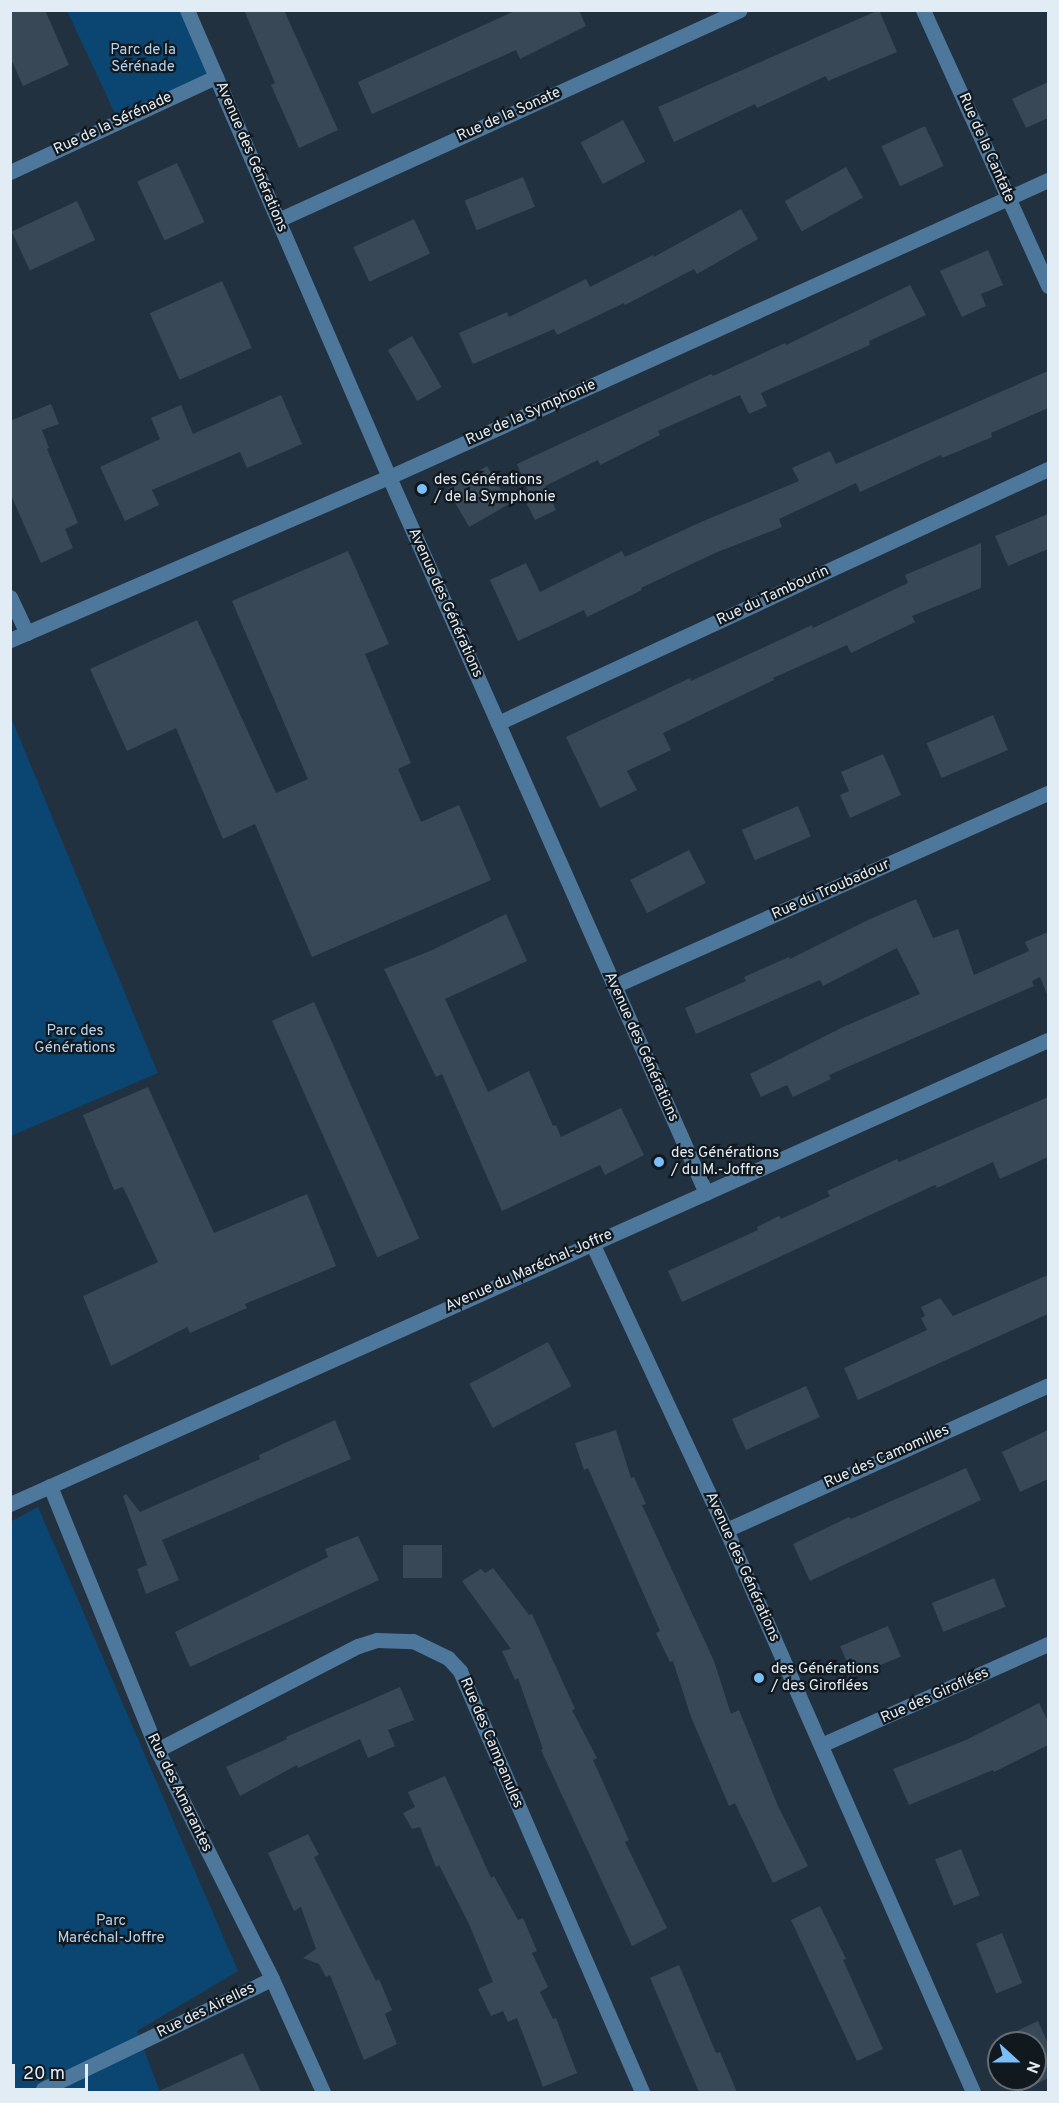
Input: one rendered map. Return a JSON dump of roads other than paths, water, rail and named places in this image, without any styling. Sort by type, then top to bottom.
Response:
[{"type":"street","name":"Avenue des Générations","points":[[187,10],[389,477],[706,1193]]},
{"type":"street","name":"Rue de la Sonate","points":[[278,220],[740,10]]},
{"type":"street","name":"Rue de la Cantate","points":[[923,10],[1048,286]]},
{"type":"street","name":"Rue de la Sérénade","points":[[10,172],[216,77]]},
{"type":"street","name":"Rue de la Symphonie","points":[[10,640],[389,477],[1048,180]]},
{"type":"street","name":"Rue du Tambourin","points":[[498,723],[1048,469]]},
{"type":"street","points":[[10,597],[27,633]]},
{"type":"street","name":"Rue du Troubadour","points":[[614,986],[1048,793]]},
{"type":"street","name":"Avenue du Maréchal-Joffre","points":[[10,1504],[1048,1040]]},
{"type":"street","name":"Avenue des Générations","points":[[592,1243],[726,1530],[973,2092]]},
{"type":"street","name":"Rue des Camomilles","points":[[726,1530],[1048,1384]]},
{"type":"street","name":"Rue des Amarantes","points":[[50,1486],[157,1750],[272,1979],[323,2092]]},
{"type":"street","name":"Rue des Campanules","points":[[157,1750],[358,1646],[376,1640],[413,1641],[448,1658],[460,1671],[642,2092]]},
{"type":"street","name":"Rue des Giroflées","points":[[821,1745],[1048,1644]]},
{"type":"street","name":"Rue des Airelles","points":[[43,2089],[272,1979]]},
{"type":"place","name":"des Générations / de la Symphonie","points":[[422,489]]},
{"type":"place","name":"des Générations / du M.-Joffre","points":[[659,1162]]},
{"type":"place","name":"des Générations / des Giroflées","points":[[759,1678]]},
{"type":"park label","name":"Parc de la Sérénade","points":[[143,58]]},
{"type":"park label","name":"Parc des Générations","points":[[75,1040]]},
{"type":"park label","name":"Parc Maréchal-Joffre","points":[[111,1930]]}]
